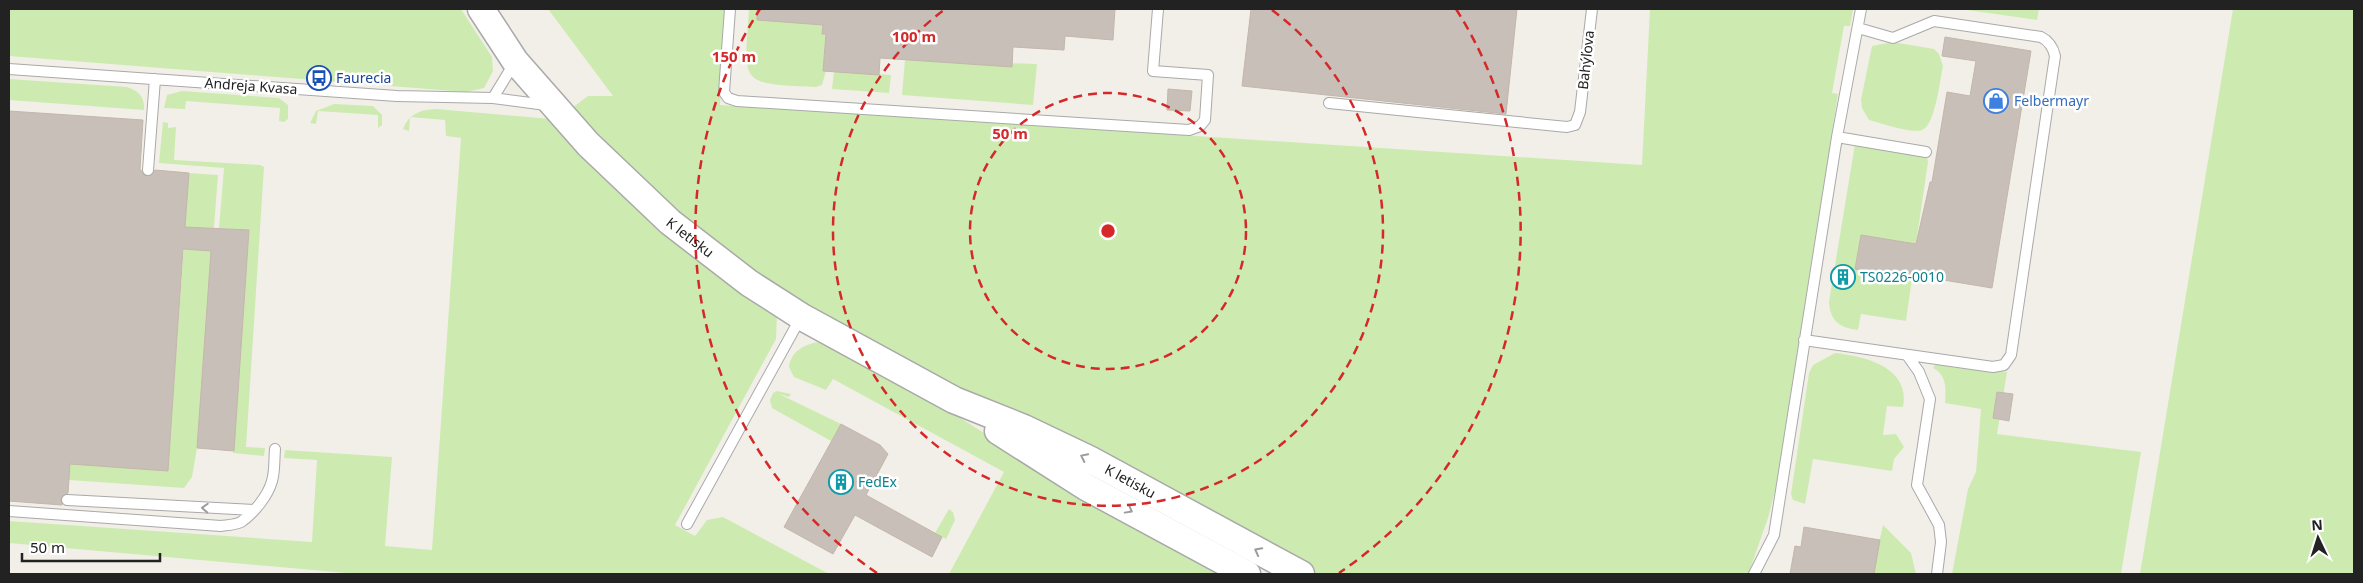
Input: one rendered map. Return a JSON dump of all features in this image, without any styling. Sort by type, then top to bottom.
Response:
[{"type":"street","name":"K letisku","points":[[481,9],[515,61],[588,144],[670,222],[749,282],[802,317],[954,400],[1021,447],[1086,486],[1247,574]]},
{"type":"street","name":"K letisku","points":[[954,400],[1024,428],[1089,459],[1301,574]]},
{"type":"lane","points":[[730,9],[724,92],[728,98],[737,101],[1189,130],[1205,120],[1208,75],[1153,71],[1158,9]]},
{"type":"lane","name":"Bahýľova","points":[[1329,103],[1567,127],[1575,125],[1580,112],[1592,9]]},
{"type":"lane","points":[[1754,574],[1774,535],[1837,137],[1861,9]]},
{"type":"lane","points":[[1804,340],[1993,367],[2004,365],[2011,355],[2055,56],[2050,44],[2041,37],[1934,21],[1893,38],[1858,28]]},
{"type":"lane","points":[[493,98],[515,61]]},
{"type":"lane","name":"Andreja Kvasa","points":[[9,69],[396,96],[493,98],[557,107]]},
{"type":"lane","points":[[148,170],[155,79]]},
{"type":"lane","points":[[1837,137],[1926,152]]},
{"type":"lane","points":[[686,524],[802,317]]},
{"type":"lane","points":[[1907,355],[1920,372],[1930,399],[1917,485],[1939,525],[1941,542],[1937,574]]},
{"type":"lane","points":[[9,512],[221,526],[240,522],[254,510],[267,494],[272,482],[275,449]]},
{"type":"lane","points":[[67,500],[254,510]]},
{"type":"green space","points":[[9,9],[461,9],[492,57],[493,71],[484,88],[466,92],[9,56]]},
{"type":"green space","points":[[548,9],[726,9],[720,105],[1642,165],[1650,9],[1853,9],[1850,26],[1844,26],[1832,93],[1838,94],[1776,487],[1768,518],[1749,572],[1748,574],[1318,574],[894,358],[769,282],[682,215],[644,182],[572,108],[588,96],[613,96]]},
{"type":"green space","points":[[749,9],[758,9],[757,20],[823,25],[822,34],[826,34],[823,70],[826,71],[822,85],[816,87],[772,84],[759,81],[751,75],[747,66],[746,52]]},
{"type":"green space","points":[[1960,9],[2039,9],[2037,20]]},
{"type":"green space","points":[[2233,9],[2354,9],[2354,574],[2140,574]]},
{"type":"green space","points":[[1893,42],[1934,49],[1939,54],[1943,66],[1934,112],[1927,127],[1922,130],[1911,131],[1869,120],[1862,108],[1861,100],[1872,46]]},
{"type":"green space","points":[[905,60],[1037,64],[1033,105],[902,95]]},
{"type":"green space","points":[[834,71],[891,75],[889,93],[832,89]]},
{"type":"green space","points":[[9,79],[127,87],[135,90],[140,95],[144,110],[9,100]]},
{"type":"green space","points":[[182,91],[279,98],[288,105],[288,119],[284,122],[279,121],[280,108],[186,101],[185,109],[164,108],[167,95]]},
{"type":"green space","points":[[334,104],[373,106],[382,115],[382,125],[378,128],[378,115],[318,111],[316,124],[310,123],[316,111]]},
{"type":"green space","points":[[436,109],[551,119],[777,314],[776,339],[675,525],[695,536],[707,520],[723,517],[829,574],[358,574],[9,543],[9,521],[312,542],[317,460],[284,458],[285,450],[392,457],[385,546],[432,550],[461,138],[446,136],[445,120],[411,117],[425,110]]},
{"type":"green space","points":[[410,118],[409,131],[403,129],[406,124]]},
{"type":"green space","points":[[163,122],[168,123],[168,128],[176,127],[174,160],[260,165],[264,167],[246,447],[265,448],[264,456],[233,453],[249,231],[219,228],[224,168],[159,163]]},
{"type":"green space","points":[[1855,144],[1927,157],[1928,162],[1916,244],[1861,235],[1855,268],[1912,278],[1906,321],[1861,314],[1858,330],[1837,322],[1831,314],[1829,302]]},
{"type":"green space","points":[[189,173],[218,175],[197,448],[192,477],[184,488],[69,480],[70,464],[168,470]]},
{"type":"green space","points":[[828,343],[921,393],[995,440],[1228,574],[949,574],[1004,472],[833,379],[826,390],[794,377],[789,367],[790,361],[800,349],[809,344]]},
{"type":"green space","points":[[1835,353],[1859,357],[1883,366],[1893,373],[1900,382],[1904,393],[1903,407],[1887,406],[1883,435],[1896,434],[1904,447],[1894,459],[1892,471],[1813,459],[1805,504],[1793,500],[1791,494],[1809,373],[1813,365]]},
{"type":"green space","points":[[1941,363],[2007,372],[1997,434],[2141,452],[2121,574],[1952,574],[1968,489],[1976,472],[1981,409],[1945,403],[1945,383],[1941,374],[1933,368],[1936,364]]},
{"type":"green space","points":[[777,391],[791,394],[789,397],[779,394],[841,424],[831,441],[772,408],[770,400],[773,393]]},
{"type":"green space","points":[[949,509],[953,512],[955,520],[946,539],[935,533]]},
{"type":"green space","points":[[1883,525],[1911,553],[1916,574],[1872,574]]},
{"type":"building","points":[[757,9],[1115,9],[1113,40],[1065,36],[1064,50],[1013,47],[1012,67],[880,58],[879,75],[823,71],[826,34],[822,34],[823,25],[757,20]]},
{"type":"building","points":[[1251,9],[1517,9],[1506,114],[1242,86]]},
{"type":"building","points":[[1945,37],[2031,51],[1992,288],[1919,276],[1918,280],[1855,269],[1861,235],[1916,244],[1930,182],[1932,182],[1947,92],[1970,96],[1976,61],[1942,56]]},
{"type":"building","points":[[1168,89],[1192,91],[1190,111],[1167,110]]},
{"type":"building","points":[[9,111],[143,120],[140,169],[144,175],[150,176],[155,170],[189,173],[185,227],[249,230],[234,451],[197,448],[211,251],[183,249],[168,471],[70,464],[68,493],[61,497],[62,505],[9,501]]},
{"type":"building","points":[[1997,392],[2013,394],[2009,421],[1993,418]]},
{"type":"building","name":"FedEx","points":[[841,424],[880,445],[888,454],[866,495],[942,537],[932,557],[855,515],[833,554],[784,527]]},
{"type":"building","points":[[1804,527],[1880,540],[1874,574],[1790,574],[1795,546],[1801,547]]},
{"type":"place","name":"Faurecia","points":[[319,78]]},
{"type":"place","name":"Felbermayr","points":[[1996,101]]},
{"type":"place","name":"TS0226-0010","points":[[1843,277]]},
{"type":"place","name":"FedEx","points":[[841,482]]}]
